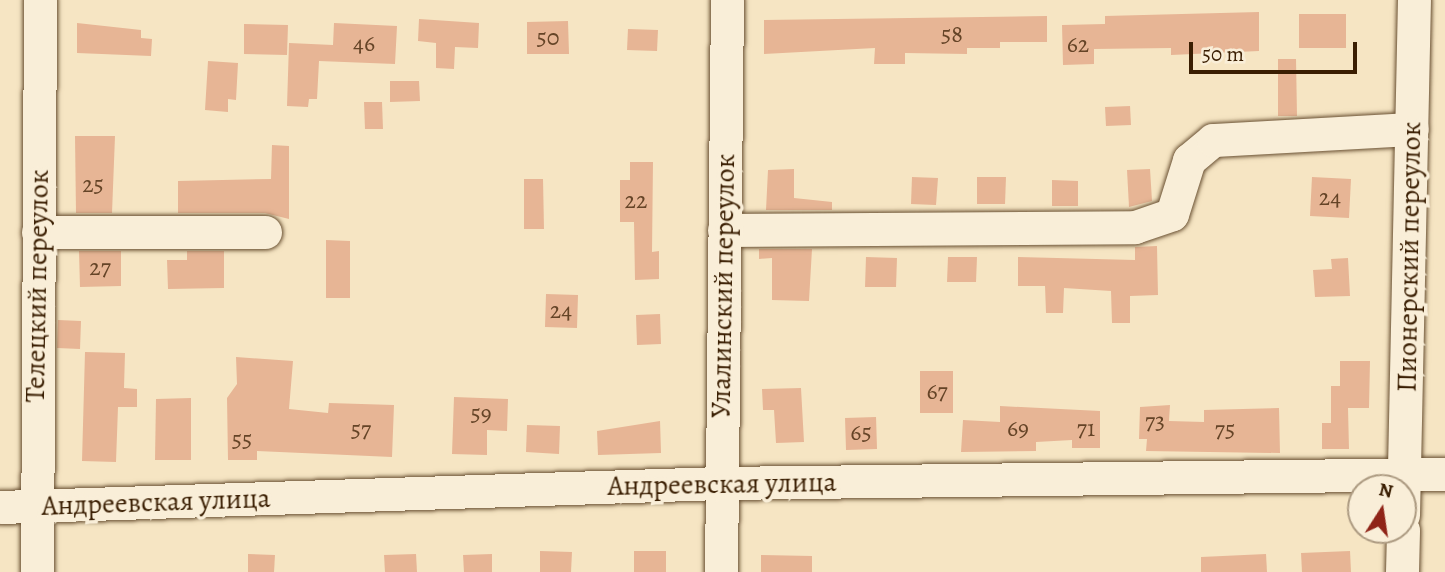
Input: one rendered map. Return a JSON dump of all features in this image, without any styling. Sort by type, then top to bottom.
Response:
[{"type":"street","name":"Телецкий переулок","points":[[37,572],[34,506],[40,0]]},
{"type":"street","name":"Улалинский переулок","points":[[721,572],[727,0]]},
{"type":"street","name":"Пионерский переулок","points":[[1404,474],[1414,0]]},
{"type":"street","points":[[724,230],[1135,227],[1172,214],[1189,160],[1213,140],[1412,129]]},
{"type":"street","points":[[38,232],[265,232]]},
{"type":"street","name":"Андреевская улица","points":[[1417,474],[1445,474]]},
{"type":"street","name":"Андреевская улица","points":[[0,507],[720,483],[1347,475]]},
{"type":"street","points":[[1402,572],[1403,544]]},
{"type":"building","points":[[1259,12],[1259,51],[1171,55],[1171,48],[1094,49],[1094,64],[1063,65],[1062,25],[1105,24],[1105,16]]},
{"type":"building","points":[[1299,14],[1346,14],[1346,48],[1299,48]]},
{"type":"building","points":[[1047,16],[1047,42],[1000,42],[1000,48],[967,48],[967,54],[905,53],[905,64],[874,64],[875,48],[764,54],[764,20]]},
{"type":"building","points":[[419,19],[479,23],[478,48],[455,47],[454,69],[436,68],[436,43],[418,41]]},
{"type":"building","points":[[568,21],[569,54],[527,54],[527,22]]},
{"type":"building","points":[[77,23],[141,30],[141,38],[152,39],[151,56],[77,53]]},
{"type":"building","points":[[334,23],[397,26],[395,64],[319,61],[317,99],[309,99],[308,107],[287,106],[289,43],[333,45]]},
{"type":"building","points":[[244,24],[288,25],[287,55],[244,54]]},
{"type":"building","points":[[628,29],[658,30],[657,51],[627,50]]},
{"type":"building","points":[[1278,59],[1296,59],[1297,116],[1278,116]]},
{"type":"building","points":[[208,61],[238,63],[236,100],[228,99],[228,112],[205,110]]},
{"type":"building","points":[[390,81],[419,81],[420,101],[390,102]]},
{"type":"building","points":[[364,102],[382,102],[383,129],[365,129]]},
{"type":"building","points":[[1130,106],[1131,125],[1106,126],[1105,107]]},
{"type":"building","points":[[75,136],[115,136],[112,213],[76,213]]},
{"type":"building","points":[[272,145],[289,146],[289,219],[265,213],[178,213],[178,181],[271,179]]},
{"type":"building","points":[[630,162],[653,162],[652,252],[659,251],[659,279],[635,280],[634,222],[620,222],[620,180],[630,180]]},
{"type":"building","points":[[794,169],[794,198],[832,202],[832,210],[766,210],[768,170]]},
{"type":"building","points":[[1150,169],[1152,201],[1129,207],[1127,170]]},
{"type":"building","points":[[912,177],[938,178],[936,205],[911,204]]},
{"type":"building","points":[[977,177],[1006,177],[1005,204],[977,204]]},
{"type":"building","points":[[1312,177],[1351,179],[1349,218],[1310,216]]},
{"type":"building","points":[[524,179],[543,179],[544,229],[524,229]]},
{"type":"building","points":[[1052,180],[1078,181],[1078,206],[1052,206]]},
{"type":"building","points":[[326,240],[350,241],[350,298],[326,298]]},
{"type":"building","points":[[1157,246],[1158,295],[1130,296],[1130,323],[1112,323],[1111,291],[1064,288],[1063,313],[1046,313],[1045,286],[1018,286],[1018,257],[1135,260],[1135,247]]},
{"type":"building","points":[[759,249],[812,249],[809,301],[772,300],[772,258],[759,259]]},
{"type":"building","points":[[79,251],[121,251],[121,286],[80,287]]},
{"type":"building","points":[[187,251],[224,251],[224,288],[168,289],[167,260],[187,260]]},
{"type":"building","points":[[866,257],[897,258],[896,287],[865,287]]},
{"type":"building","points":[[948,257],[977,257],[976,282],[947,282]]},
{"type":"building","points":[[1348,258],[1350,296],[1315,297],[1313,270],[1332,269],[1331,259]]},
{"type":"building","points":[[546,294],[578,295],[577,328],[545,327]]},
{"type":"building","points":[[660,314],[661,344],[637,345],[636,315]]},
{"type":"building","points":[[58,320],[81,321],[80,349],[57,348]]},
{"type":"building","points":[[85,352],[125,353],[124,388],[137,389],[137,407],[118,407],[116,462],[82,461]]},
{"type":"building","points":[[236,357],[293,361],[289,409],[328,413],[329,403],[394,405],[392,457],[257,451],[257,460],[228,460],[227,398],[237,384]]},
{"type":"building","points":[[1340,361],[1370,361],[1369,408],[1348,408],[1349,449],[1322,449],[1322,423],[1331,423],[1331,386],[1340,386]]},
{"type":"building","points":[[920,371],[953,371],[953,413],[920,413]]},
{"type":"building","points":[[801,388],[804,442],[776,443],[774,410],[763,410],[762,389]]},
{"type":"building","points":[[454,397],[508,399],[507,431],[487,430],[487,455],[452,454]]},
{"type":"building","points":[[191,398],[191,460],[155,460],[156,399]]},
{"type":"building","points":[[1170,405],[1169,421],[1204,422],[1204,410],[1279,408],[1280,453],[1146,451],[1147,439],[1139,439],[1140,407]]},
{"type":"building","points":[[1000,406],[1100,411],[1100,448],[1072,448],[1072,440],[1036,442],[1036,451],[961,452],[963,420],[1000,422]]},
{"type":"building","points":[[876,417],[877,449],[846,450],[845,418]]},
{"type":"building","points":[[660,421],[661,453],[598,455],[597,431]]},
{"type":"building","points":[[527,425],[560,426],[559,454],[526,452]]},
{"type":"building","points":[[540,551],[572,552],[571,572],[540,572]]},
{"type":"building","points":[[634,551],[666,551],[666,572],[634,572]]},
{"type":"building","points":[[1350,551],[1351,572],[1302,572],[1301,553]]},
{"type":"building","points":[[248,554],[275,555],[274,572],[248,572]]},
{"type":"building","points":[[416,554],[417,572],[385,572],[384,555]]},
{"type":"building","points":[[492,554],[492,572],[464,572],[463,555]]},
{"type":"building","points":[[1266,554],[1267,572],[1201,572],[1201,557]]},
{"type":"building","points":[[761,555],[812,556],[812,572],[761,572]]}]
